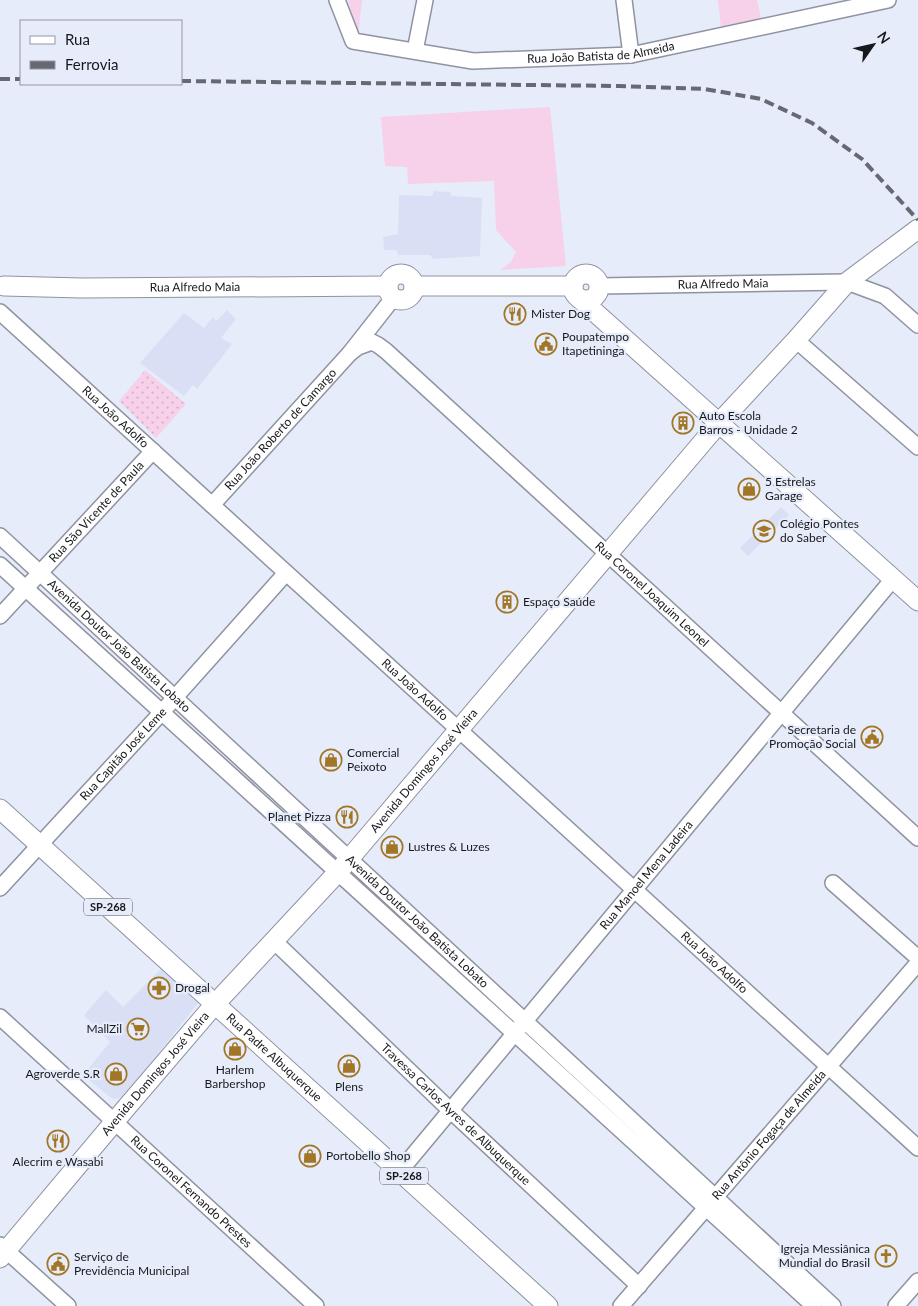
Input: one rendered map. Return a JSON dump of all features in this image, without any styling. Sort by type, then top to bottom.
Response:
[{"type":"main road","name":"Avenida Domingos José Vieira","points":[[2,1251],[216,1004],[343,865],[719,423],[847,282],[918,229]]},
{"type":"main road","points":[[391,292],[390,279],[396,274],[407,275],[414,286],[576,292],[918,601]]},
{"type":"main road","points":[[576,292],[576,279],[581,275],[592,276],[596,279],[599,286]]},
{"type":"main road","name":"Rua Alfredo Maia","points":[[1,288],[391,292]]},
{"type":"main road","name":"Rua Padre Albuquerque","points":[[0,809],[548,1306]]},
{"type":"street","name":"Rua João Batista de Almeida","points":[[337,0],[354,41],[473,61],[631,55],[888,0]]},
{"type":"street","points":[[415,51],[425,0]]},
{"type":"street","points":[[624,0],[631,55]]},
{"type":"street","points":[[847,282],[885,296],[918,324]]},
{"type":"street","name":"Rua Alfredo Maia","points":[[599,286],[847,282]]},
{"type":"street","name":"Rua João Roberto de Camargo","points":[[212,505],[350,353],[379,316],[391,292]]},
{"type":"street","name":"Rua João Adolfo","points":[[0,312],[918,1148]]},
{"type":"street","points":[[379,316],[383,344],[386,351]]},
{"type":"street","points":[[796,340],[918,447]]},
{"type":"street","points":[[350,353],[372,342],[386,351]]},
{"type":"street","name":"Rua Coronel Joaquim Leonel","points":[[386,351],[918,838]]},
{"type":"street","name":"Rua São Vicente de Paula","points":[[0,616],[153,452]]},
{"type":"street","name":"Avenida Doutor João Batista Lobato","points":[[0,536],[175,698],[514,1033],[833,1306]]},
{"type":"street","name":"Avenida Doutor João Batista Lobato","points":[[0,565],[162,712],[525,1021],[711,1202],[814,1306]]},
{"type":"street","name":"Rua Capitão José Leme","points":[[0,888],[175,698],[286,573]]},
{"type":"street","name":"Rua Manoel Mena Ladeira","points":[[400,1171],[893,579]]},
{"type":"street","points":[[833,883],[918,958]]},
{"type":"street","name":"Travessa Carlos Ayres de Albuquerque","points":[[274,941],[450,1110],[639,1286]]},
{"type":"street","name":"Rua Antônio Fogaça de Almeida","points":[[621,1306],[918,963]]},
{"type":"street","name":"Rua Coronel Fernando Prestes","points":[[0,1017],[316,1306]]},
{"type":"street","points":[[2,1251],[68,1306]]},
{"type":"street","points":[[896,1306],[918,1281]]},
{"type":"shaded area","points":[[348,0],[362,0],[358,36]]},
{"type":"shaded area","points":[[718,0],[757,0],[762,23],[721,27]]},
{"type":"shaded area","points":[[550,107],[566,266],[500,270],[511,262],[516,252],[496,230],[494,181],[408,184],[407,167],[385,166],[381,117]]},
{"type":"shaded area","points":[[434,191],[450,192],[451,196],[482,198],[480,256],[433,259],[430,255],[398,255],[397,250],[384,250],[383,237],[398,234],[399,195],[432,196]]},
{"type":"shaded area","points":[[227,310],[236,319],[221,338],[232,344],[197,389],[193,385],[184,396],[140,363],[184,313],[204,328],[213,317],[216,321]]},
{"type":"shaded area","points":[[145,370],[186,404],[156,438],[119,401]]},
{"type":"shaded area","name":"Colégio Pontes do Saber","points":[[781,507],[789,515],[748,556],[740,548]]},
{"type":"shaded area","name":"MallZil","points":[[161,969],[199,1002],[123,1098],[114,1099],[83,1075],[110,1042],[84,1015],[106,990],[123,1007]]},
{"type":"railway","points":[[0,79],[20,79]]},
{"type":"railway","points":[[182,81],[619,86],[705,89],[761,99],[812,123],[862,159],[918,220]]},
{"type":"place","name":"Mister Dog","points":[[515,314]]},
{"type":"place","name":"Poupatempo Itapetininga","points":[[546,344]]},
{"type":"place","name":"Auto Escola Barros - Unidade 2","points":[[683,423]]},
{"type":"place","name":"5 Estrelas Garage","points":[[749,489]]},
{"type":"place","name":"Colégio Pontes do Saber","points":[[764,531]]},
{"type":"place","name":"Espaço Saúde","points":[[507,602]]},
{"type":"place","name":"Secretaria de Promoção Social","points":[[872,737]]},
{"type":"place","name":"Comercial Peixoto","points":[[331,760]]},
{"type":"place","name":"Planet Pizza","points":[[347,817]]},
{"type":"place","name":"Lustres & Luzes","points":[[392,847]]},
{"type":"place","name":"Drogal","points":[[159,988]]},
{"type":"place","name":"MallZil","points":[[138,1029]]},
{"type":"place","name":"Harlem Barbershop","points":[[235,1049]]},
{"type":"place","name":"Plens","points":[[349,1066]]},
{"type":"place","name":"Agroverde S.R","points":[[116,1074]]},
{"type":"place","name":"Alecrim e Wasabi","points":[[58,1141]]},
{"type":"place","name":"Portobello Shop","points":[[310,1156]]},
{"type":"place","name":"Igreja Messiânica Mundial do Brasil","points":[[886,1256]]},
{"type":"place","name":"Serviço de Previdência Municipal","points":[[58,1264]]}]
